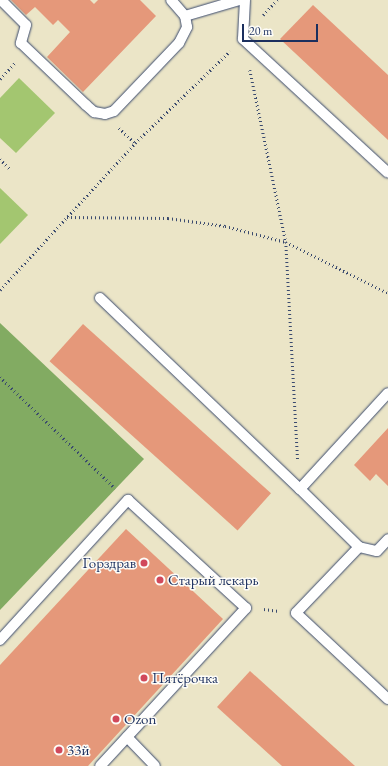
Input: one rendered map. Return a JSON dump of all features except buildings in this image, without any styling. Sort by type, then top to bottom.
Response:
[{"type":"lane","points":[[2,0],[26,25],[20,39],[28,50],[94,112],[105,114],[114,111],[179,43],[187,27],[185,16],[171,0]]},
{"type":"lane","points":[[185,16],[239,0]]},
{"type":"lane","points":[[245,0],[243,38],[388,173]]},
{"type":"lane","points":[[100,298],[359,547],[377,551],[388,539]]},
{"type":"lane","points":[[300,489],[388,393]]},
{"type":"lane","points":[[0,640],[128,500],[246,608],[100,766]]},
{"type":"lane","points":[[359,547],[296,613],[388,699]]},
{"type":"lane","points":[[126,737],[155,766]]},
{"type":"path","points":[[0,290],[135,143],[243,38]]},
{"type":"path","points":[[243,38],[286,242],[300,489]]},
{"type":"path","points":[[0,79],[28,50]]},
{"type":"path","points":[[119,128],[135,143]]},
{"type":"path","points":[[0,159],[10,169]]},
{"type":"path","points":[[67,217],[168,218],[225,226],[286,242],[388,293]]},
{"type":"path","points":[[0,377],[128,500]]},
{"type":"path","points":[[246,608],[296,613]]},
{"type":"green space","points":[[19,78],[55,113],[16,153],[0,138],[0,98]]},
{"type":"green space","points":[[0,188],[28,215],[0,244]]},
{"type":"green space","points":[[0,323],[144,459],[0,610]]},
{"type":"place","name":"Горздрав","points":[[144,563]]},
{"type":"place","name":"Старый лекарь","points":[[160,580]]},
{"type":"place","name":"Пятёрочка","points":[[144,678]]},
{"type":"place","name":"Ozon","points":[[116,719]]},
{"type":"place","name":"33й","points":[[59,750]]}]
